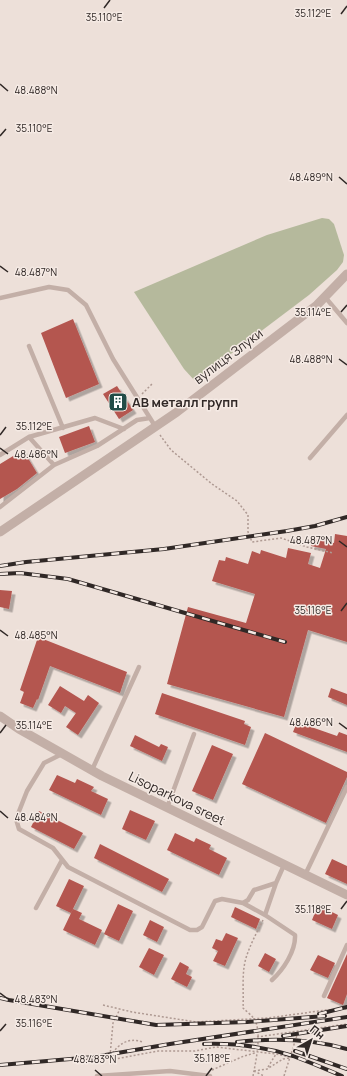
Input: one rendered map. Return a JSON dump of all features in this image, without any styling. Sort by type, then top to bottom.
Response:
[{"type":"street","name":"вулиця Злуки","points":[[0,532],[153,422],[183,407],[318,305],[347,274]]},
{"type":"street","name":"Lisoparkova sreet","points":[[0,716],[19,729],[92,770],[347,895]]},
{"type":"lane","points":[[0,298],[48,287],[68,290],[86,305],[113,359],[153,422]]},
{"type":"lane","points":[[325,297],[347,323]]},
{"type":"lane","points":[[29,346],[62,428]]},
{"type":"lane","points":[[310,458],[347,415]]},
{"type":"lane","points":[[0,455],[29,437],[94,418],[124,429]]},
{"type":"lane","points":[[0,507],[54,464],[97,446],[137,420],[153,422]]},
{"type":"lane","points":[[29,437],[54,464]]},
{"type":"lane","points":[[92,770],[139,667]]},
{"type":"lane","points":[[167,808],[194,734]]},
{"type":"lane","points":[[62,754],[44,763],[27,791],[16,819],[19,829],[53,848],[68,867],[190,930],[197,930],[202,927],[215,901],[222,899],[243,903],[265,915],[295,935],[296,942],[282,968],[272,980]]},
{"type":"lane","points":[[305,875],[347,787]]},
{"type":"lane","points":[[36,908],[62,860]]},
{"type":"lane","points":[[265,915],[284,865]]},
{"type":"lane","points":[[243,903],[248,900],[254,890],[276,883]]},
{"type":"lane","points":[[324,996],[347,945]]},
{"type":"lane","points":[[97,1076],[170,1071],[210,1076]]},
{"type":"path","points":[[137,399],[153,383]]},
{"type":"path","points":[[162,438],[171,450],[212,484],[237,501],[248,515],[248,532],[252,542],[281,538],[307,547],[333,553]]},
{"type":"path","points":[[253,1076],[257,1052],[257,1037],[255,1021],[243,1008],[244,970],[246,956],[265,915]]},
{"type":"path","points":[[103,1005],[132,1012],[196,1022],[268,1018],[326,1010],[347,1009]]},
{"type":"path","points":[[120,1009],[113,1023],[110,1056],[119,1045],[134,1039],[143,1042]]},
{"type":"path","points":[[257,1037],[347,1024]]},
{"type":"path","points":[[284,1076],[298,1031]]},
{"type":"path","points":[[110,1060],[158,1051],[195,1051],[216,1047],[290,1057]]},
{"type":"path","points":[[203,1075],[244,1056],[257,1052]]},
{"type":"path","points":[[267,1069],[276,1054]]},
{"type":"path","points":[[254,1071],[267,1069],[283,1059],[290,1057]]},
{"type":"path","points":[[254,1071],[264,1076]]},
{"type":"green space","points":[[322,218],[329,219],[334,224],[344,255],[343,262],[337,270],[309,295],[195,381],[184,369],[134,292],[267,235]]},
{"type":"building","points":[[73,319],[99,384],[66,398],[41,333]]},
{"type":"building","name":"АВ металл групп","points":[[117,386],[133,410],[119,419],[103,394]]},
{"type":"building","points":[[89,426],[95,442],[65,453],[59,437]]},
{"type":"building","points":[[23,450],[37,473],[17,489],[0,499],[0,464]]},
{"type":"building","points":[[335,534],[347,536],[347,642],[308,630],[284,717],[167,684],[188,607],[246,623],[255,594],[212,581],[219,560],[225,561],[226,557],[248,564],[252,551],[260,554],[261,550],[286,558],[288,548],[311,553],[308,564],[320,568],[326,549],[311,546],[312,539],[334,543]]},
{"type":"building","points":[[0,590],[12,591],[9,609],[0,607]]},
{"type":"building","points":[[38,637],[127,672],[120,693],[50,666],[38,700],[37,699],[33,708],[20,703],[24,692],[20,690]]},
{"type":"building","points":[[60,686],[84,701],[88,695],[99,703],[78,735],[66,727],[76,713],[65,706],[61,713],[48,705]]},
{"type":"building","points":[[331,688],[347,694],[347,705],[328,697]]},
{"type":"building","points":[[162,693],[245,721],[244,724],[251,727],[245,745],[155,714]]},
{"type":"building","points":[[297,722],[337,736],[339,732],[347,735],[347,752],[293,732]]},
{"type":"building","points":[[265,733],[347,772],[347,777],[326,823],[242,784]]},
{"type":"building","points":[[135,735],[159,747],[161,744],[168,747],[162,761],[130,746]]},
{"type":"building","points":[[212,745],[233,754],[213,800],[192,791]]},
{"type":"building","points":[[57,775],[75,783],[77,779],[94,787],[91,791],[108,799],[101,815],[49,790]]},
{"type":"building","points":[[130,810],[155,821],[146,840],[122,829]]},
{"type":"building","points":[[39,811],[83,833],[74,849],[31,827]]},
{"type":"building","points":[[175,833],[194,842],[196,838],[211,845],[209,849],[227,858],[219,875],[167,850]]},
{"type":"building","points":[[100,844],[169,879],[162,892],[94,858]]},
{"type":"building","points":[[332,859],[347,866],[347,884],[325,874]]},
{"type":"building","points":[[69,879],[84,886],[71,913],[56,906]]},
{"type":"building","points":[[118,904],[133,911],[119,941],[104,934]]},
{"type":"building","points":[[318,905],[338,915],[332,929],[312,920]]},
{"type":"building","points":[[235,907],[260,919],[256,929],[231,917]]},
{"type":"building","points":[[73,909],[82,913],[79,919],[102,930],[95,945],[63,930]]},
{"type":"building","points":[[150,920],[164,927],[157,942],[143,935]]},
{"type":"building","points":[[226,933],[238,938],[225,966],[213,961],[218,951],[212,948],[216,939],[222,941]]},
{"type":"building","points":[[149,948],[164,955],[154,975],[139,967]]},
{"type":"building","points":[[265,953],[276,959],[269,972],[258,966]]},
{"type":"building","points":[[347,954],[347,994],[343,1005],[327,998]]},
{"type":"building","points":[[318,955],[335,963],[328,978],[310,970]]},
{"type":"building","points":[[180,962],[189,967],[186,974],[192,977],[187,987],[171,979]]},
{"type":"railway","points":[[0,566],[26,562],[164,549],[287,531],[315,526],[347,517]]},
{"type":"railway","points":[[0,574],[20,573],[68,579],[285,642]]},
{"type":"railway","points":[[0,998],[156,1025],[247,1022],[325,1016]]},
{"type":"railway","points":[[319,1014],[347,1007]]},
{"type":"railway","points":[[0,1065],[94,1057],[347,1017]]},
{"type":"railway","points":[[283,1036],[347,1026]]},
{"type":"railway","points":[[237,1042],[292,1040],[320,1043],[347,1049]]},
{"type":"railway","points":[[204,1044],[238,1045],[271,1050],[293,1056],[342,1076]]},
{"type":"railway","points":[[295,1051],[347,1069]]},
{"type":"place","name":"АВ металл групп","points":[[118,402]]}]
